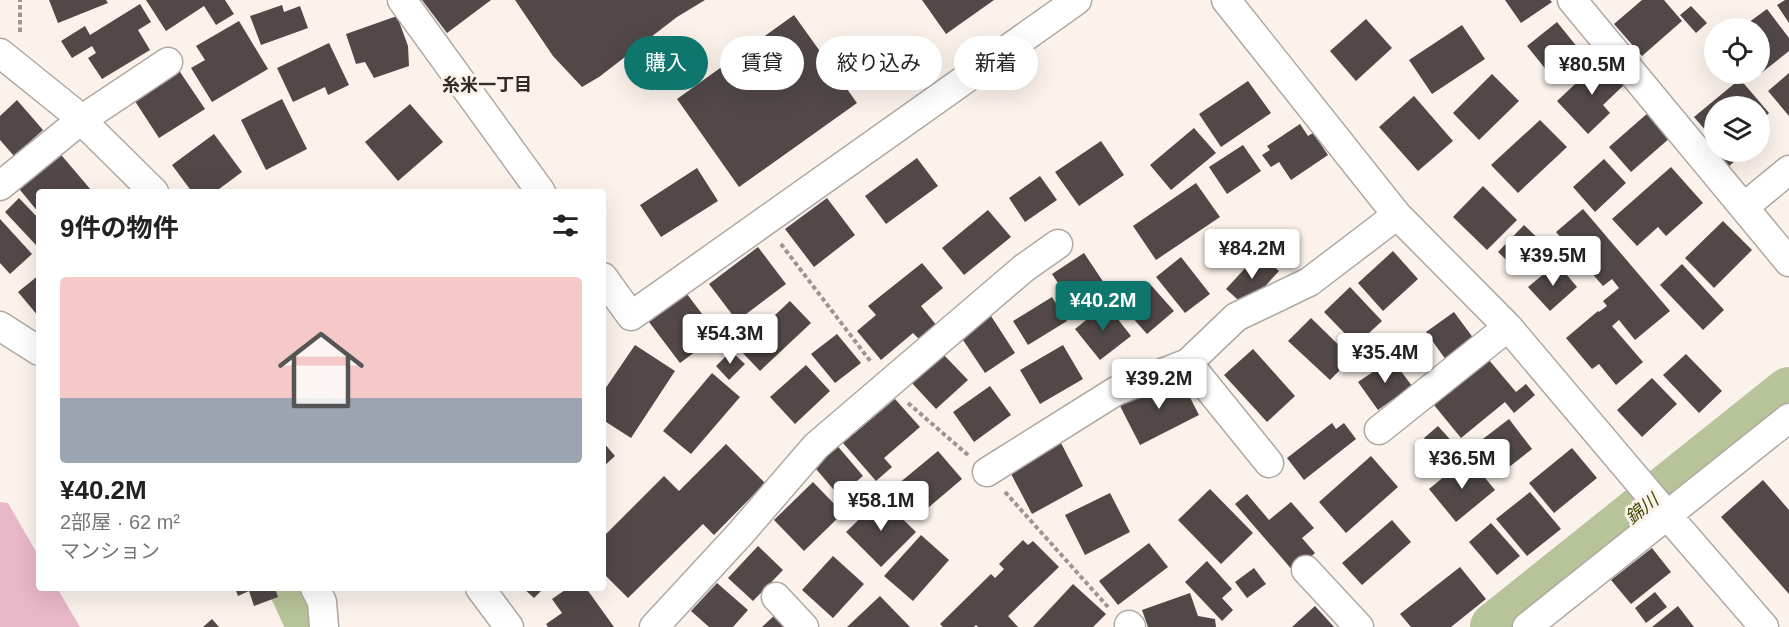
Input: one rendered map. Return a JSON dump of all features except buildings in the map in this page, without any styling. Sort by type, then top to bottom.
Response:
[{"type":"street","points":[[402,0],[539,189]]},
{"type":"street","points":[[606,281],[631,316],[1077,0]]},
{"type":"street","points":[[1226,0],[1397,214],[1508,327],[1764,627]]},
{"type":"street","points":[[1572,0],[1789,262]]},
{"type":"street","points":[[0,53],[81,120],[151,189]]},
{"type":"street","points":[[0,186],[81,120],[168,62]]},
{"type":"street","points":[[1744,207],[1789,170]]},
{"type":"street","points":[[987,472],[1116,391],[1188,363],[1236,317],[1309,282],[1397,214]]},
{"type":"street","points":[[654,627],[740,534],[816,446],[1024,268],[1058,244]]},
{"type":"street","points":[[0,326],[36,349]]},
{"type":"street","points":[[1379,430],[1508,327]]},
{"type":"street","points":[[1188,363],[1269,463]]},
{"type":"street","points":[[1527,627],[1789,418]]},
{"type":"street","points":[[1306,570],[1359,627]]},
{"type":"street","points":[[482,591],[509,627]]},
{"type":"street","points":[[776,597],[804,627]]},
{"type":"path","points":[[764,222],[888,385],[987,472],[1109,607],[1130,626]]},
{"type":"shaded area","points":[[0,502],[8,503],[36,552],[36,591],[59,591],[80,627],[0,627]]},
{"type":"waterway","name":"錦川","points":[[1495,627],[1789,392]]},
{"type":"waterway","points":[[295,591],[310,627]]},
{"type":"district","name":"糸米一丁目","points":[[487,85]]}]
